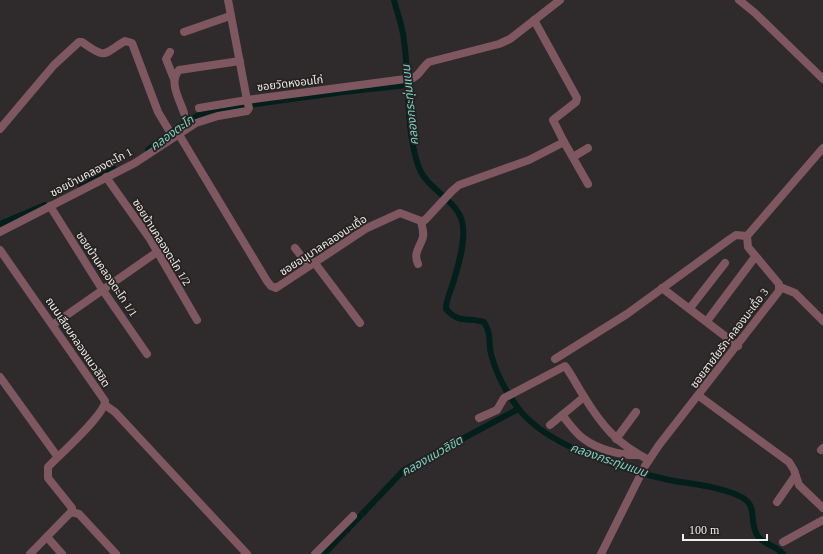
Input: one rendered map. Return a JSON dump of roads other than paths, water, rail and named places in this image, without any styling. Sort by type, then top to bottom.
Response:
[{"type":"street","name":"ซอยวัดหงอนไก่","points":[[228,0],[248,103],[417,77],[422,67],[429,62],[499,44],[510,39],[534,20]]},
{"type":"street","points":[[739,0],[755,13],[823,79]]},
{"type":"street","points":[[555,1],[534,20],[577,98],[576,102],[553,120],[588,184]]},
{"type":"street","points":[[184,32],[230,16]]},
{"type":"street","points":[[0,129],[54,66],[79,42],[82,42],[101,54],[109,53],[125,41],[132,43],[158,112],[172,134]]},
{"type":"street","points":[[170,52],[166,59],[174,79],[184,113]]},
{"type":"street","points":[[174,79],[179,70],[240,61]]},
{"type":"street","points":[[199,108],[248,103]]},
{"type":"street","name":"ซอยบ้านคลองตะโก 1","points":[[0,232],[135,163],[172,134],[196,123],[218,116],[247,111],[248,103]]},
{"type":"street","name":"ซอยอนุบาลคลองมะเดื่อ","points":[[172,134],[271,286],[279,286],[367,228],[390,217],[400,213],[421,221]]},
{"type":"street","points":[[418,264],[416,259],[416,250],[423,238],[421,221],[428,218],[452,191],[470,180],[529,160],[564,142]]},
{"type":"street","points":[[573,156],[588,148]]},
{"type":"street","points":[[555,359],[627,314],[736,235],[747,236],[823,148]]},
{"type":"street","name":"ซอยบ้านคลองตะโก 1/2","points":[[106,177],[157,252],[197,320]]},
{"type":"street","name":"ซอยบ้านคลองตะโก 1/1","points":[[50,206],[102,289],[147,354]]},
{"type":"street","name":"ซอยสายใยรัก-คลองมะเดื่อ 3","points":[[601,554],[647,463],[779,291],[780,287],[748,247],[747,236]]},
{"type":"street","points":[[295,248],[305,261],[312,263],[360,323]]},
{"type":"street","name":"ถนนเลียบคลองแนวลิขิต","points":[[0,250],[54,324],[105,401],[105,405],[93,422],[57,456],[48,467],[48,478],[72,508],[71,512]]},
{"type":"street","points":[[54,324],[157,252]]},
{"type":"street","points":[[707,321],[755,257]]},
{"type":"street","points":[[690,308],[724,263]]},
{"type":"street","points":[[780,287],[795,293],[823,321]]},
{"type":"street","points":[[662,288],[738,346]]},
{"type":"street","points":[[480,418],[497,410],[504,398],[565,366],[601,423],[616,439],[639,455],[647,463]]},
{"type":"street","points":[[0,377],[57,456]]},
{"type":"street","points":[[699,396],[789,462],[794,470],[799,485],[823,508]]},
{"type":"street","points":[[550,425],[584,397]]},
{"type":"street","points":[[105,405],[115,412],[247,554]]},
{"type":"street","points":[[616,439],[636,412]]},
{"type":"street","points":[[562,415],[585,440],[626,454],[639,455]]},
{"type":"street","points":[[777,502],[795,476]]},
{"type":"street","points":[[30,554],[71,512],[79,514],[116,554]]},
{"type":"street","points":[[315,554],[353,516]]},
{"type":"street","points":[[783,542],[823,520]]},
{"type":"street","points":[[47,537],[62,554]]},
{"type":"waterway","name":"คลองกระทุ่มแบน","points":[[394,0],[401,25],[406,56],[409,119],[418,165],[428,182],[450,202],[456,210],[461,218],[463,227],[461,255],[447,299],[446,309],[455,317],[484,322],[489,334],[490,349],[493,361],[509,395],[518,408],[531,422],[547,434],[566,445],[630,470],[669,480],[712,487],[737,495],[749,503],[752,512],[754,529],[757,535],[763,541],[783,554]]},
{"type":"waterway","name":"คลองตะโก","points":[[148,150],[186,122],[212,110],[407,85]]},
{"type":"waterway","name":"คลองตะโก","points":[[81,186],[114,169]]},
{"type":"waterway","name":"คลองตะโก","points":[[0,224],[45,205]]},
{"type":"waterway","name":"คลองแนวลิขิต","points":[[324,554],[404,470],[518,409]]}]
